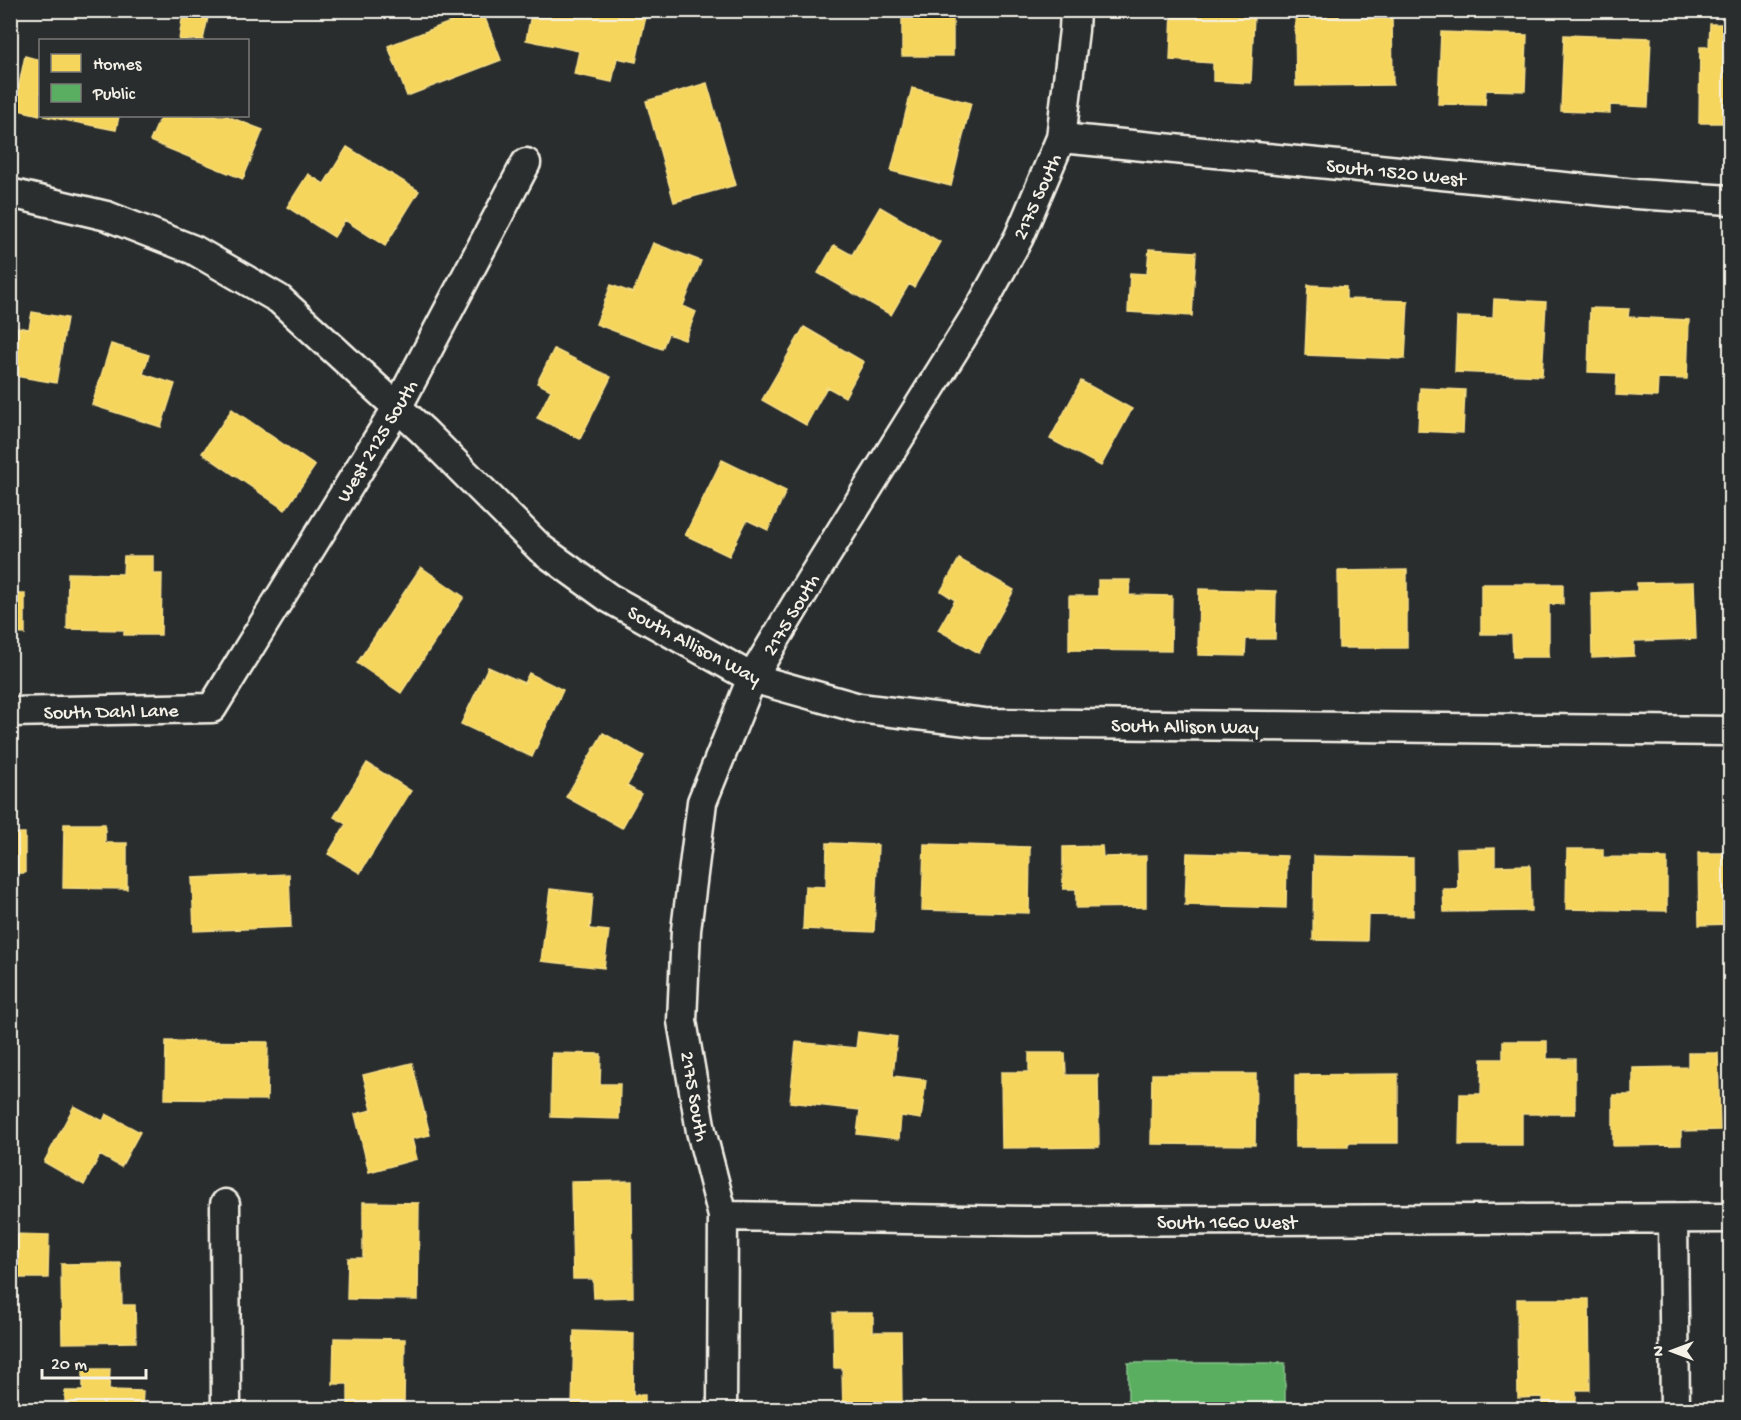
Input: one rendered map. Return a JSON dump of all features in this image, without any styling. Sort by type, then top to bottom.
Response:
[{"type":"street","name":"2175 South","points":[[722,1410],[723,1216],[700,1131],[682,1021],[686,930],[702,802],[752,678],[980,310],[1019,237],[1061,138],[1074,30],[1074,10]]},
{"type":"street","name":"South 1520 West","points":[[1061,138],[1636,194],[1731,200]]},
{"type":"street","name":"West 2125 South","points":[[212,708],[397,408],[526,163]]},
{"type":"street","name":"South Allison Way","points":[[10,194],[107,216],[194,250],[279,299],[397,408],[541,549],[609,598],[752,678],[859,708],[984,723],[1731,731]]},
{"type":"street","name":"South Dahl Lane","points":[[10,712],[212,708]]},
{"type":"street","points":[[225,1204],[226,1410]]},
{"type":"street","name":"South 1660 West","points":[[723,1216],[1027,1221],[1731,1218]]},
{"type":"street","points":[[1673,1219],[1675,1410]]},
{"type":"building: Homes","points":[[482,10],[501,60],[407,96],[388,46]]},
{"type":"building: Homes","points":[[532,10],[620,10],[646,16],[636,62],[617,58],[612,82],[574,74],[579,51],[526,40]]},
{"type":"building: Homes","points":[[902,10],[974,10],[953,11],[953,56],[902,56]]},
{"type":"building: Homes","points":[[1295,10],[1339,10],[1339,18],[1392,18],[1393,85],[1296,86]]},
{"type":"building: Homes","points":[[1172,11],[1254,15],[1251,83],[1213,81],[1213,63],[1170,60]]},
{"type":"building: Homes","points":[[183,13],[208,17],[203,39],[179,39]]},
{"type":"building: Homes","points":[[1710,24],[1730,24],[1730,123],[1699,123],[1700,47],[1709,47]]},
{"type":"building: Homes","points":[[1441,32],[1527,35],[1525,91],[1486,90],[1485,105],[1438,104]]},
{"type":"building: Homes","points":[[1564,35],[1651,38],[1648,107],[1610,105],[1610,113],[1561,111]]},
{"type":"building: Homes","points":[[25,56],[39,60],[39,115],[14,109]]},
{"type":"building: Homes","points":[[707,83],[736,185],[674,202],[646,101]]},
{"type":"building: Homes","points":[[912,88],[971,103],[951,186],[891,171]]},
{"type":"building: Homes","points":[[49,117],[119,117],[116,130]]},
{"type":"building: Homes","points":[[161,117],[230,117],[263,130],[243,179],[150,141]]},
{"type":"building: Homes","points":[[347,147],[419,191],[385,246],[345,220],[334,237],[287,207],[308,174],[324,184]]},
{"type":"building: Homes","points":[[880,207],[940,242],[914,287],[909,284],[891,315],[818,273],[834,245],[852,255]]},
{"type":"building: Homes","points":[[653,243],[701,261],[683,306],[696,312],[685,340],[668,334],[662,349],[596,324],[611,285],[633,293]]},
{"type":"building: Homes","points":[[1149,249],[1196,252],[1192,316],[1128,312],[1130,273],[1147,274]]},
{"type":"building: Homes","points":[[1308,285],[1346,287],[1346,299],[1408,301],[1405,359],[1305,355]]},
{"type":"building: Homes","points":[[1494,299],[1546,302],[1542,376],[1455,372],[1457,317],[1493,318]]},
{"type":"building: Homes","points":[[1590,308],[1629,309],[1628,317],[1689,320],[1687,379],[1658,378],[1657,397],[1616,395],[1617,373],[1588,372]]},
{"type":"building: Homes","points":[[32,312],[67,318],[56,383],[10,375],[10,326],[29,329]]},
{"type":"building: Homes","points":[[804,327],[864,362],[845,397],[827,387],[806,425],[762,400]]},
{"type":"building: Homes","points":[[111,344],[149,355],[143,374],[175,384],[161,427],[92,405]]},
{"type":"building: Homes","points":[[554,349],[611,377],[580,439],[537,418],[551,390],[537,383]]},
{"type":"building: Homes","points":[[1081,381],[1132,409],[1101,466],[1050,439]]},
{"type":"building: Homes","points":[[1420,388],[1465,390],[1463,433],[1418,431]]},
{"type":"building: Homes","points":[[232,409],[315,466],[285,510],[202,453]]},
{"type":"building: Homes","points":[[722,460],[786,491],[768,530],[747,520],[729,556],[685,535]]},
{"type":"building: Homes","points":[[124,556],[153,556],[153,574],[162,574],[161,635],[124,635],[124,630],[67,629],[68,573],[123,574]]},
{"type":"building: Homes","points":[[959,559],[1014,590],[979,653],[938,630],[955,600],[941,591]]},
{"type":"building: Homes","points":[[421,567],[464,597],[401,693],[357,663]]},
{"type":"building: Homes","points":[[1407,570],[1407,648],[1339,648],[1338,571]]},
{"type":"building: Homes","points":[[1098,580],[1130,580],[1129,595],[1172,596],[1171,651],[1069,650],[1069,596],[1098,596]]},
{"type":"building: Homes","points":[[1694,582],[1696,639],[1634,641],[1634,656],[1592,658],[1591,593],[1637,591],[1637,583]]},
{"type":"building: Homes","points":[[1481,584],[1563,584],[1563,604],[1549,604],[1549,657],[1513,657],[1512,634],[1481,634]]},
{"type":"building: Homes","points":[[1199,589],[1276,591],[1275,639],[1246,639],[1245,656],[1198,655]]},
{"type":"building: Homes","points":[[10,594],[25,594],[25,634],[10,633]]},
{"type":"building: Homes","points":[[488,667],[524,683],[529,673],[563,690],[532,757],[461,724]]},
{"type":"building: Homes","points":[[603,733],[644,756],[627,786],[641,794],[622,828],[566,797]]},
{"type":"building: Homes","points":[[367,763],[411,791],[360,873],[328,854],[346,824],[334,817]]},
{"type":"building: Homes","points":[[64,824],[105,824],[105,843],[127,843],[127,889],[63,888]]},
{"type":"building: Homes","points":[[10,833],[25,833],[25,873],[10,873]]},
{"type":"building: Homes","points":[[827,843],[878,845],[874,932],[803,929],[805,886],[826,887]]},
{"type":"building: Homes","points":[[924,844],[1030,847],[1029,913],[922,910]]},
{"type":"building: Homes","points":[[1102,846],[1103,857],[1146,856],[1146,907],[1076,908],[1076,889],[1063,889],[1063,847]]},
{"type":"building: Homes","points":[[1495,848],[1495,866],[1530,865],[1531,911],[1444,912],[1443,889],[1458,889],[1457,849]]},
{"type":"building: Homes","points":[[1567,849],[1603,849],[1603,857],[1667,858],[1667,911],[1566,909]]},
{"type":"building: Homes","points":[[1187,853],[1287,856],[1286,908],[1185,905]]},
{"type":"building: Homes","points":[[1698,853],[1730,853],[1730,924],[1699,925]]},
{"type":"building: Homes","points":[[1314,856],[1413,858],[1413,916],[1368,915],[1367,941],[1313,940]]},
{"type":"building: Homes","points":[[289,874],[291,927],[194,931],[192,878]]},
{"type":"building: Homes","points":[[550,889],[593,894],[590,929],[609,931],[604,968],[541,961]]},
{"type":"building: Homes","points":[[858,1032],[897,1037],[893,1076],[926,1080],[921,1119],[901,1116],[899,1139],[857,1134],[860,1110],[790,1102],[796,1042],[856,1048]]},
{"type":"building: Homes","points":[[166,1041],[268,1042],[267,1100],[165,1099]]},
{"type":"building: Homes","points":[[1503,1041],[1547,1041],[1547,1059],[1575,1059],[1575,1114],[1522,1114],[1522,1145],[1459,1145],[1460,1094],[1481,1094],[1482,1059],[1503,1059]]},
{"type":"building: Homes","points":[[552,1053],[601,1054],[600,1084],[620,1084],[619,1119],[551,1117]]},
{"type":"building: Homes","points":[[1029,1053],[1065,1053],[1066,1075],[1098,1075],[1099,1147],[1002,1148],[1001,1072],[1029,1072]]},
{"type":"building: Homes","points":[[1688,1053],[1718,1053],[1720,1130],[1681,1131],[1681,1145],[1613,1146],[1613,1095],[1633,1095],[1633,1068],[1688,1067]]},
{"type":"building: Homes","points":[[412,1063],[430,1135],[412,1139],[417,1159],[369,1172],[355,1114],[372,1110],[363,1075]]},
{"type":"building: Homes","points":[[1152,1074],[1256,1074],[1255,1145],[1151,1144]]},
{"type":"building: Homes","points":[[1398,1074],[1398,1143],[1348,1143],[1348,1147],[1295,1147],[1295,1075]]},
{"type":"building: Homes","points":[[74,1106],[103,1121],[106,1114],[140,1132],[121,1167],[100,1155],[84,1185],[44,1162]]},
{"type":"building: Homes","points":[[632,1181],[633,1297],[594,1298],[593,1279],[573,1279],[571,1182]]},
{"type":"building: Homes","points":[[363,1202],[419,1203],[418,1300],[347,1299],[348,1258],[363,1258]]},
{"type":"building: Homes","points":[[10,1234],[49,1235],[48,1278],[10,1278]]},
{"type":"building: Homes","points":[[121,1263],[122,1305],[135,1305],[136,1342],[62,1343],[61,1264]]},
{"type":"building: Homes","points":[[1517,1299],[1589,1299],[1590,1390],[1576,1390],[1576,1410],[1542,1410],[1542,1397],[1518,1398]]},
{"type":"building: Homes","points":[[833,1313],[873,1313],[873,1332],[901,1332],[902,1404],[916,1404],[916,1410],[843,1410],[842,1368],[834,1368]]},
{"type":"building: Homes","points":[[574,1331],[634,1333],[633,1395],[645,1395],[645,1410],[572,1410]]},
{"type":"building: Homes","points":[[334,1338],[405,1339],[404,1407],[348,1406],[348,1384],[333,1384]]},
{"type":"building: Homes","points":[[83,1369],[110,1369],[109,1390],[143,1391],[142,1410],[65,1410],[65,1391],[83,1391]]},
{"type":"building: Public","points":[[1128,1363],[1285,1363],[1285,1410],[1128,1410]]}]
